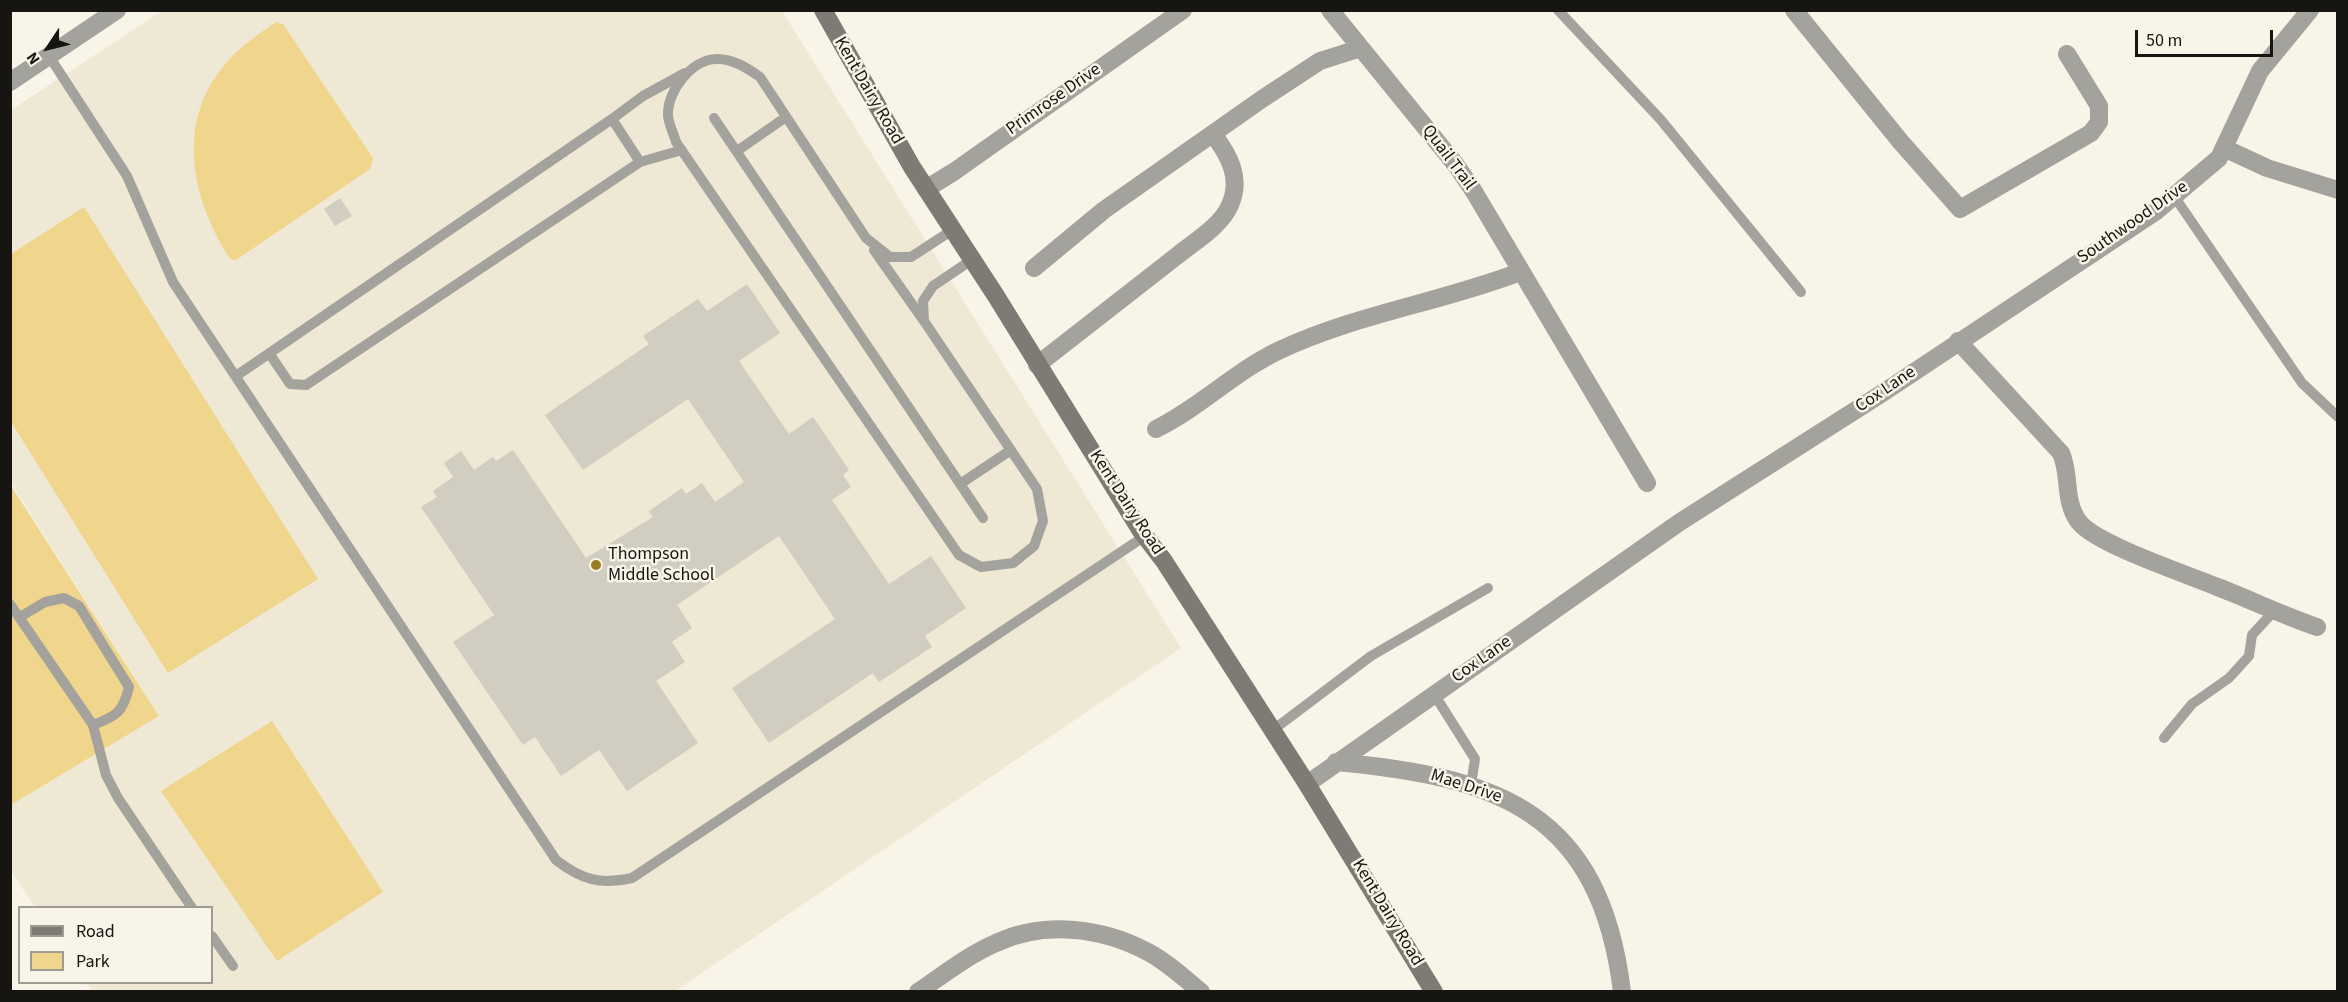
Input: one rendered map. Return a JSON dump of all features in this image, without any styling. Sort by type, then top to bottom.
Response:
[{"type":"street","points":[[10,82],[117,10]]},
{"type":"street","name":"Kent Dairy Road","points":[[823,10],[864,87],[926,189],[954,229],[1144,536],[1164,561],[1307,783],[1434,992]]},
{"type":"street","name":"Primrose Drive","points":[[926,189],[955,171],[1183,10]]},
{"type":"street","name":"Quail Trail","points":[[1330,10],[1456,165],[1647,483]]},
{"type":"street","points":[[1794,10],[1900,141],[1960,209],[2091,133],[2099,122],[2099,106],[2067,54]]},
{"type":"street","name":"Southwood Drive","points":[[1958,341],[2174,196],[2218,158],[2260,71],[2310,10]]},
{"type":"street","points":[[1034,268],[1104,210],[1320,61],[1361,48]]},
{"type":"street","points":[[1037,365],[1199,237],[1228,210],[1235,191],[1234,171],[1226,152],[1213,134]]},
{"type":"street","points":[[2224,148],[2267,168],[2337,190]]},
{"type":"street","points":[[1156,429],[1184,416],[1246,369],[1280,350],[1375,315],[1486,285],[1521,272]]},
{"type":"street","points":[[1958,341],[1989,378],[2061,453],[2065,462],[2067,494],[2081,525],[2099,537],[2153,562],[2316,627]]},
{"type":"street","name":"Cox Lane","points":[[1336,762],[1680,522],[1958,341]]},
{"type":"street","points":[[1307,783],[1336,762]]},
{"type":"street","name":"Mae Drive","points":[[1336,762],[1440,776],[1471,785],[1521,806],[1558,834],[1572,853],[1606,916],[1622,992]]},
{"type":"street","points":[[918,992],[976,952],[1014,935],[1077,930],[1120,939],[1148,952],[1202,992]]},
{"type":"lane","points":[[1558,10],[1661,120],[1801,292]]},
{"type":"lane","points":[[49,56],[127,176],[173,282],[556,860],[575,874],[593,880],[612,882],[632,878],[1144,536]]},
{"type":"lane","points":[[236,376],[643,96],[690,70],[715,59],[739,63],[760,77],[866,238],[1037,489],[1043,521],[1034,546],[1013,563],[981,567],[958,555],[682,150],[668,115],[674,90],[690,70]]},
{"type":"lane","points":[[737,151],[786,117]]},
{"type":"lane","points":[[714,118],[983,518]]},
{"type":"lane","points":[[612,119],[640,162]]},
{"type":"lane","points":[[269,353],[290,384],[306,385],[640,162],[682,150]]},
{"type":"lane","points":[[2174,196],[2302,383],[2337,417]]},
{"type":"lane","points":[[866,238],[890,257],[911,257],[954,229]]},
{"type":"lane","points":[[924,321],[923,301],[933,286],[973,260]]},
{"type":"lane","points":[[960,484],[1011,450]]},
{"type":"lane","points":[[1273,730],[1371,656],[1488,588]]},
{"type":"lane","points":[[20,617],[45,602],[64,598],[79,606],[129,687],[125,706],[111,718],[93,724]]},
{"type":"lane","points":[[10,603],[93,724],[106,775],[118,798],[191,906]]},
{"type":"lane","points":[[2164,738],[2192,704],[2229,678],[2249,656],[2252,635],[2274,611]]},
{"type":"lane","points":[[1434,693],[1475,759],[1471,785]]},
{"type":"lane","points":[[213,937],[233,966]]},
{"type":"shaded area","name":"Thompson Middle School","points":[[162,11],[782,11],[1181,648],[675,991],[93,991],[87,984],[213,984],[213,906],[34,906],[11,871],[11,805],[159,716],[11,483],[11,110]]},
{"type":"green space","points":[[276,22],[283,24],[373,158],[370,169],[236,260],[230,259],[206,211],[198,186],[194,160],[195,135],[200,110],[210,86],[226,63],[243,46]]},
{"type":"green space","points":[[84,207],[318,579],[168,673],[11,422],[11,254]]},
{"type":"green space","points":[[10,484],[159,716],[11,805],[10,805]]},
{"type":"green space","points":[[272,721],[383,892],[277,961],[161,791]]},
{"type":"building","points":[[340,198],[352,216],[335,226],[324,209]]},
{"type":"building","points":[[747,284],[780,333],[739,361],[789,434],[813,417],[831,443],[849,470],[843,475],[851,487],[832,500],[889,584],[931,556],[966,608],[925,636],[932,647],[879,682],[873,673],[769,743],[732,688],[835,619],[779,536],[677,605],[692,628],[672,642],[685,662],[656,681],[698,743],[627,791],[599,750],[561,776],[535,737],[523,745],[453,642],[494,615],[421,507],[437,497],[433,491],[453,477],[444,463],[461,451],[474,470],[493,457],[496,461],[513,450],[586,558],[653,517],[649,511],[682,488],[686,494],[702,483],[715,502],[744,482],[688,399],[583,470],[545,415],[649,344],[643,336],[698,299],[707,311]]},
{"type":"place","name":"Thompson Middle School","points":[[596,565]]}]
